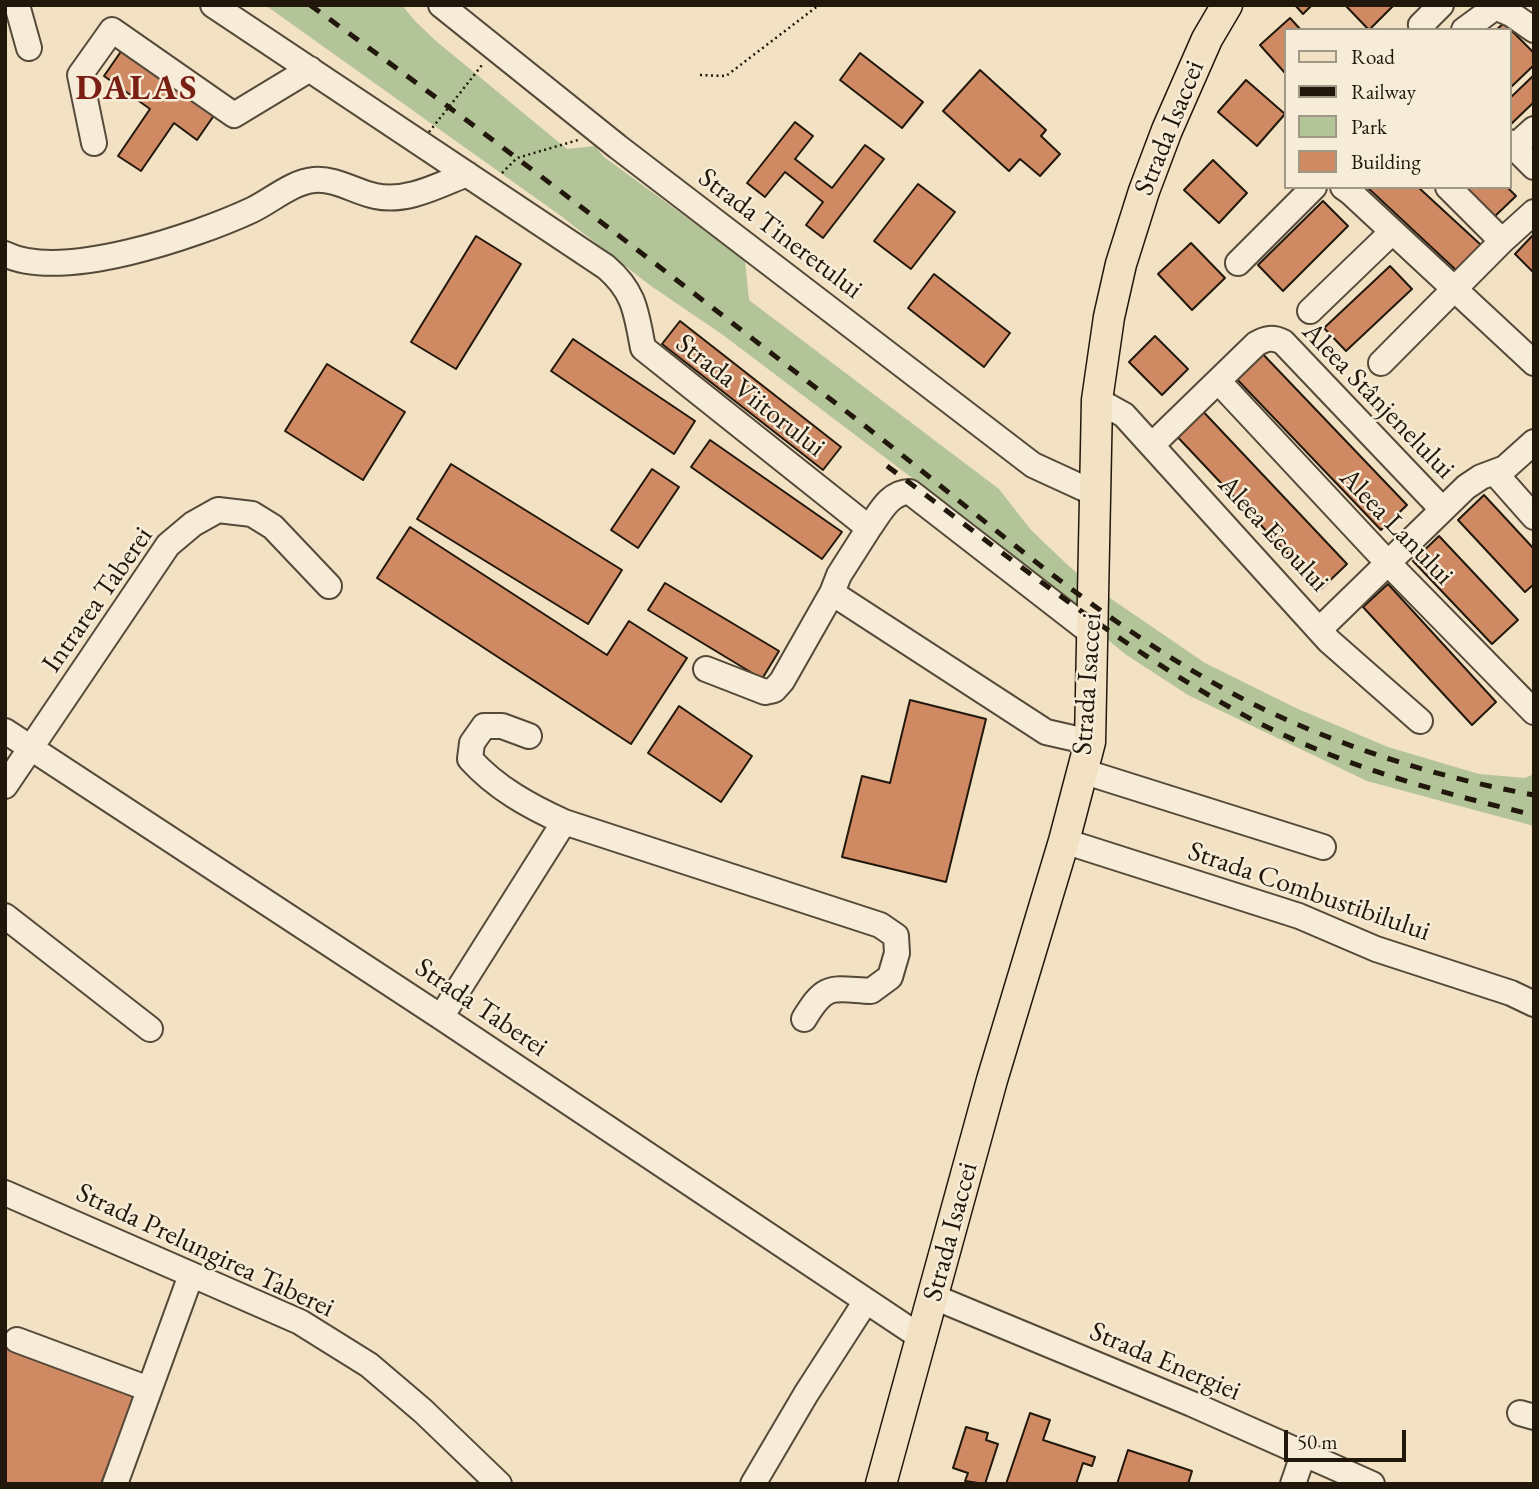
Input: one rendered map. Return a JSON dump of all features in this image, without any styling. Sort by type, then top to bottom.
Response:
[{"type":"main road","name":"Strada Isaccei","points":[[881,1484],[992,1080],[1064,841],[1090,742],[1097,401],[1109,317],[1121,264],[1144,191],[1186,83],[1227,5]]},
{"type":"street","points":[[17,5],[29,48]]},
{"type":"street","name":"Strada Viitorului","points":[[214,5],[606,267],[620,279],[634,301],[643,348],[869,528]]},
{"type":"street","name":"Strada Tineretului","points":[[441,5],[600,134],[1033,465],[1094,493]]},
{"type":"street","points":[[1422,28],[1421,24],[1441,5]]},
{"type":"street","points":[[1466,28],[1493,6],[1511,14],[1534,30]]},
{"type":"street","points":[[94,143],[80,75],[112,30],[234,115],[310,69]]},
{"type":"street","points":[[1534,129],[1512,145],[1534,167]]},
{"type":"street","points":[[5,254],[44,264],[99,258],[168,242],[253,210],[303,183],[314,180],[334,182],[375,196],[393,198],[477,181]]},
{"type":"street","points":[[1238,263],[1312,189]]},
{"type":"street","points":[[1345,189],[1534,363]]},
{"type":"street","points":[[1450,189],[1502,241]]},
{"type":"street","points":[[1381,363],[1534,212]]},
{"type":"street","points":[[1310,311],[1392,232]]},
{"type":"street","name":"Aleea Stânjenelului","points":[[1218,382],[1256,344],[1270,338],[1283,342],[1442,509]]},
{"type":"street","points":[[1152,445],[1218,382]]},
{"type":"street","name":"Aleea Lanului","points":[[1218,382],[1387,562],[1534,712]]},
{"type":"street","name":"Aleea Ecoului","points":[[1097,401],[1124,415],[1320,629],[1466,487],[1481,477],[1505,468],[1534,442]]},
{"type":"street","points":[[1495,473],[1534,517]]},
{"type":"street","points":[[706,669],[765,692],[774,690],[782,681],[832,593],[839,575],[892,496],[900,492],[910,492],[1093,634]]},
{"type":"street","name":"Intrarea Taberei","points":[[5,786],[168,545],[193,524],[218,510],[252,513],[273,527],[329,586]]},
{"type":"street","points":[[832,593],[1046,732],[1090,742]]},
{"type":"street","points":[[1320,629],[1329,641],[1420,721]]},
{"type":"street","points":[[529,736],[502,726],[484,726],[472,743],[470,759],[486,777],[529,806],[564,822],[880,925],[896,936],[897,953],[890,977],[871,991],[835,988],[818,996],[804,1018]]},
{"type":"street","name":"Strada Taberei","points":[[5,731],[441,1017],[922,1338]]},
{"type":"street","points":[[1082,771],[1323,847]]},
{"type":"street","points":[[441,1017],[564,822]]},
{"type":"street","name":"Strada Combustibilului","points":[[1064,841],[1299,916],[1376,949],[1511,993],[1534,1004]]},
{"type":"street","points":[[5,916],[150,1029]]},
{"type":"street","name":"Strada Prelungirea Taberei","points":[[5,1193],[300,1322],[369,1365],[424,1411],[499,1484]]},
{"type":"street","points":[[116,1484],[191,1275]]},
{"type":"street","name":"Strada Energiei","points":[[934,1297],[1192,1404],[1372,1484]]},
{"type":"street","points":[[753,1484],[806,1394],[866,1301]]},
{"type":"street","points":[[17,1340],[149,1389]]},
{"type":"street","points":[[1293,1484],[1303,1455]]},
{"type":"path","points":[[700,75],[726,76],[819,5]]},
{"type":"path","points":[[429,132],[473,76]]},
{"type":"path","points":[[477,181],[517,158],[600,134]]},
{"type":"green space","points":[[265,5],[402,5],[436,41],[567,149],[595,146],[604,157],[745,260],[749,300],[999,489],[1031,530],[1072,569],[1107,596],[1205,663],[1298,709],[1388,747],[1479,774],[1525,778],[1534,774],[1534,826],[1367,781],[1188,695],[1125,654],[928,490],[723,335],[651,286],[561,216]]},
{"type":"building","points":[[1295,5],[1312,5],[1303,14]]},
{"type":"building","points":[[1345,5],[1394,5],[1371,28],[1367,28]]},
{"type":"building","points":[[1290,18],[1299,28],[1284,28],[1284,72],[1260,45]]},
{"type":"building","points":[[1511,30],[1534,53],[1534,65],[1511,87]]},
{"type":"building","points":[[122,50],[215,114],[197,140],[174,123],[141,171],[118,156],[150,109],[104,76]]},
{"type":"building","points":[[860,53],[923,102],[902,128],[840,80]]},
{"type":"building","points":[[980,70],[1046,130],[1041,136],[1060,154],[1040,176],[1020,159],[1009,171],[943,111]]},
{"type":"building","points":[[1534,75],[1534,102],[1511,124],[1511,97]]},
{"type":"building","points":[[1246,80],[1284,115],[1257,146],[1218,112]]},
{"type":"building","points":[[795,122],[813,136],[795,159],[832,188],[865,145],[884,159],[823,238],[806,225],[823,202],[785,172],[765,197],[747,183]]},
{"type":"building","points":[[1213,160],[1247,193],[1219,223],[1184,190]]},
{"type":"building","points":[[918,184],[955,212],[911,269],[874,241]]},
{"type":"building","points":[[1369,189],[1420,189],[1481,245],[1457,271]]},
{"type":"building","points":[[1463,189],[1509,189],[1516,196],[1492,219]]},
{"type":"building","points":[[1323,201],[1348,226],[1283,291],[1258,265]]},
{"type":"building","points":[[1534,234],[1534,273],[1515,254]]},
{"type":"building","points":[[476,236],[521,264],[456,369],[411,342]]},
{"type":"building","points":[[1191,243],[1225,278],[1192,310],[1158,274]]},
{"type":"building","points":[[1390,266],[1412,289],[1346,351],[1324,328]]},
{"type":"building","points":[[934,274],[1010,333],[984,367],[908,308]]},
{"type":"building","points":[[680,321],[841,447],[823,470],[662,344]]},
{"type":"building","points":[[1155,336],[1188,369],[1162,395],[1129,362]]},
{"type":"building","points":[[573,339],[695,421],[674,454],[551,371]]},
{"type":"building","points":[[1257,348],[1407,505],[1381,530],[1231,373]]},
{"type":"building","points":[[327,364],[405,412],[363,480],[285,431]]},
{"type":"building","points":[[1197,405],[1347,564],[1321,589],[1171,430]]},
{"type":"building","points":[[710,440],[842,532],[822,559],[691,467]]},
{"type":"building","points":[[451,464],[622,570],[588,624],[417,519]]},
{"type":"building","points":[[652,469],[679,487],[638,548],[611,530]]},
{"type":"building","points":[[1484,495],[1534,549],[1534,584],[1525,592],[1458,520]]},
{"type":"building","points":[[410,527],[607,655],[629,621],[687,658],[631,744],[377,578]]},
{"type":"building","points":[[1439,536],[1518,620],[1492,644],[1413,561]]},
{"type":"building","points":[[665,583],[779,651],[762,679],[648,610]]},
{"type":"building","points":[[1388,584],[1496,702],[1472,725],[1363,607]]},
{"type":"building","points":[[910,700],[986,719],[946,882],[842,857],[862,776],[890,783]]},
{"type":"building","points":[[679,706],[752,756],[721,802],[648,753]]},
{"type":"building","points":[[6,1347],[135,1395],[101,1484],[5,1484]]},
{"type":"building","points":[[1030,1413],[1050,1420],[1043,1440],[1095,1457],[1092,1466],[1083,1463],[1076,1484],[1006,1484]]},
{"type":"building","points":[[966,1427],[988,1433],[986,1440],[998,1444],[985,1484],[965,1481],[968,1473],[953,1468]]},
{"type":"building","points":[[1128,1450],[1192,1471],[1188,1484],[1117,1484]]},
{"type":"railway","points":[[310,5],[625,240],[1078,594],[1160,651],[1247,701],[1351,746],[1460,779],[1534,795]]},
{"type":"railway","points":[[887,466],[1111,632],[1205,693],[1253,720],[1321,751],[1390,776],[1534,815]]},
{"type":"district","name":"DALAS","points":[[137,89]]}]
